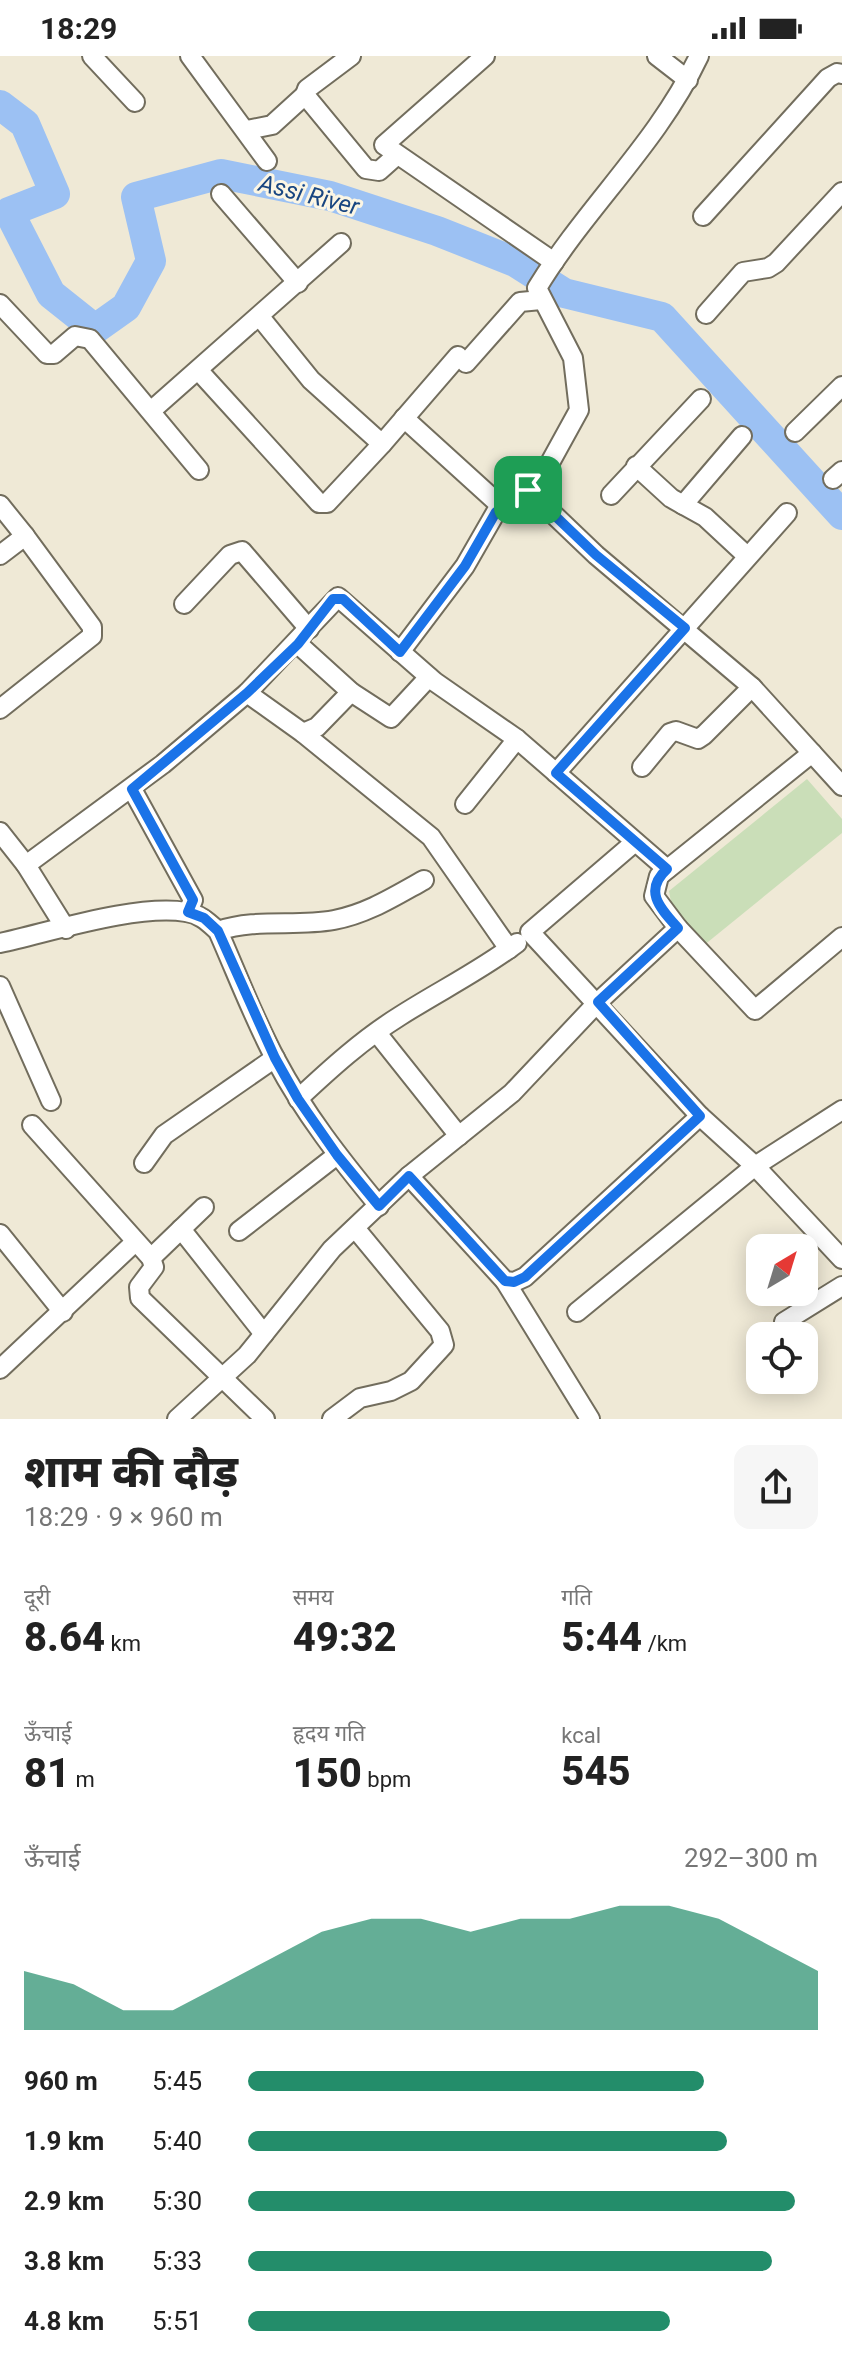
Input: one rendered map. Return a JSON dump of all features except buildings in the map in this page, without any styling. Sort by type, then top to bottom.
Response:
[{"type":"street","points":[[92,56],[135,102]]},
{"type":"street","points":[[190,56],[267,161]]},
{"type":"street","points":[[247,130],[272,125],[305,95],[307,89],[351,56]]},
{"type":"street","points":[[485,56],[461,63],[385,141],[387,148],[551,265]]},
{"type":"street","points":[[657,56],[688,80]]},
{"type":"street","points":[[199,371],[319,503],[327,503],[462,359],[520,302],[539,294],[551,265],[648,143],[688,80],[699,56]]},
{"type":"street","points":[[703,216],[828,78],[842,74]]},
{"type":"street","points":[[305,95],[366,169],[379,171],[397,155]]},
{"type":"street","points":[[706,314],[743,272],[768,268],[776,263],[842,192]]},
{"type":"street","points":[[221,194],[298,283]]},
{"type":"street","points":[[152,410],[341,243]]},
{"type":"street","points":[[400,652],[465,566],[502,507],[528,490],[546,470],[580,402],[573,358],[539,294]]},
{"type":"street","points":[[0,304],[47,354],[54,354],[75,336],[90,339],[199,470]]},
{"type":"street","points":[[260,317],[311,380],[382,444]]},
{"type":"street","points":[[795,432],[842,386]]},
{"type":"street","points":[[611,495],[701,399]]},
{"type":"street","points":[[404,418],[502,507]]},
{"type":"street","points":[[683,505],[742,436]]},
{"type":"street","points":[[636,466],[683,505],[705,517],[747,556]]},
{"type":"street","points":[[528,490],[596,555],[752,687],[842,786]]},
{"type":"street","points":[[0,505],[92,627],[92,636],[0,709]]},
{"type":"street","points":[[556,773],[787,513]]},
{"type":"street","points":[[0,555],[25,536]]},
{"type":"street","points":[[184,604],[230,555],[242,551],[303,637],[351,692],[391,718],[429,677]]},
{"type":"street","points":[[26,865],[132,789],[247,693],[338,597],[429,677],[517,739],[667,869]]},
{"type":"street","points":[[642,767],[670,733],[676,731],[698,739],[752,687]]},
{"type":"street","points":[[303,733],[317,727],[351,692]]},
{"type":"street","points":[[247,693],[303,733],[431,837],[509,949]]},
{"type":"street","points":[[465,804],[517,739]]},
{"type":"street","points":[[812,753],[667,869],[654,885],[654,896],[678,928],[755,1010],[842,937]]},
{"type":"street","points":[[132,789],[180,871],[193,900],[188,912]]},
{"type":"street","points":[[0,832],[26,865],[66,929]]},
{"type":"street","points":[[298,1099],[342,1059],[377,1033],[509,949],[635,842]]},
{"type":"street","points":[[218,931],[256,922],[335,920],[376,907],[424,880]]},
{"type":"street","points":[[0,943],[164,911],[188,912],[204,918],[218,931],[275,1058],[298,1099],[337,1155],[379,1206]]},
{"type":"street","points":[[177,1419],[264,1334],[332,1249],[409,1176],[512,1093],[598,1002],[678,928]]},
{"type":"street","points":[[530,932],[598,1002],[700,1116],[755,1166],[842,1259]]},
{"type":"street","points":[[0,986],[51,1101]]},
{"type":"street","points":[[377,1033],[459,1136]]},
{"type":"street","points":[[144,1163],[164,1135],[275,1058]]},
{"type":"street","points":[[577,1312],[755,1166],[842,1110]]},
{"type":"street","points":[[505,1281],[514,1282],[525,1277],[700,1116]]},
{"type":"street","points":[[32,1125],[134,1243],[151,1258],[154,1267],[139,1287],[140,1298],[220,1379],[265,1419]]},
{"type":"street","points":[[239,1231],[337,1155]]},
{"type":"street","points":[[409,1176],[505,1281],[590,1419]]},
{"type":"street","points":[[151,1258],[204,1207]]},
{"type":"street","points":[[332,1419],[360,1398],[391,1391],[411,1381],[444,1345],[440,1331],[355,1228]]},
{"type":"street","points":[[181,1229],[264,1334]]},
{"type":"street","points":[[0,1234],[63,1312]]},
{"type":"street","points":[[0,1369],[134,1243]]},
{"type":"street","points":[[784,1322],[842,1286]]},
{"type":"green space","points":[[807,779],[842,819],[842,833],[703,946],[673,913],[669,891]]},
{"type":"waterway","name":"Assi River","points":[[0,105],[25,124],[55,194],[9,212],[51,294],[95,329],[126,307],[151,261],[136,197],[221,174],[330,196],[437,231],[515,262],[564,293],[662,317],[842,515]]},
{"type":"route","points":[[528,490],[596,555],[685,628],[556,773],[667,869],[654,885],[654,896],[678,928],[598,1002],[700,1116],[525,1277],[514,1282],[505,1281],[409,1176],[379,1206],[337,1155],[298,1099],[275,1058],[218,931],[204,918],[188,912],[193,900],[180,871],[132,789],[247,693],[298,644],[333,599],[343,599],[400,652],[465,566],[496,512],[528,490]]}]
